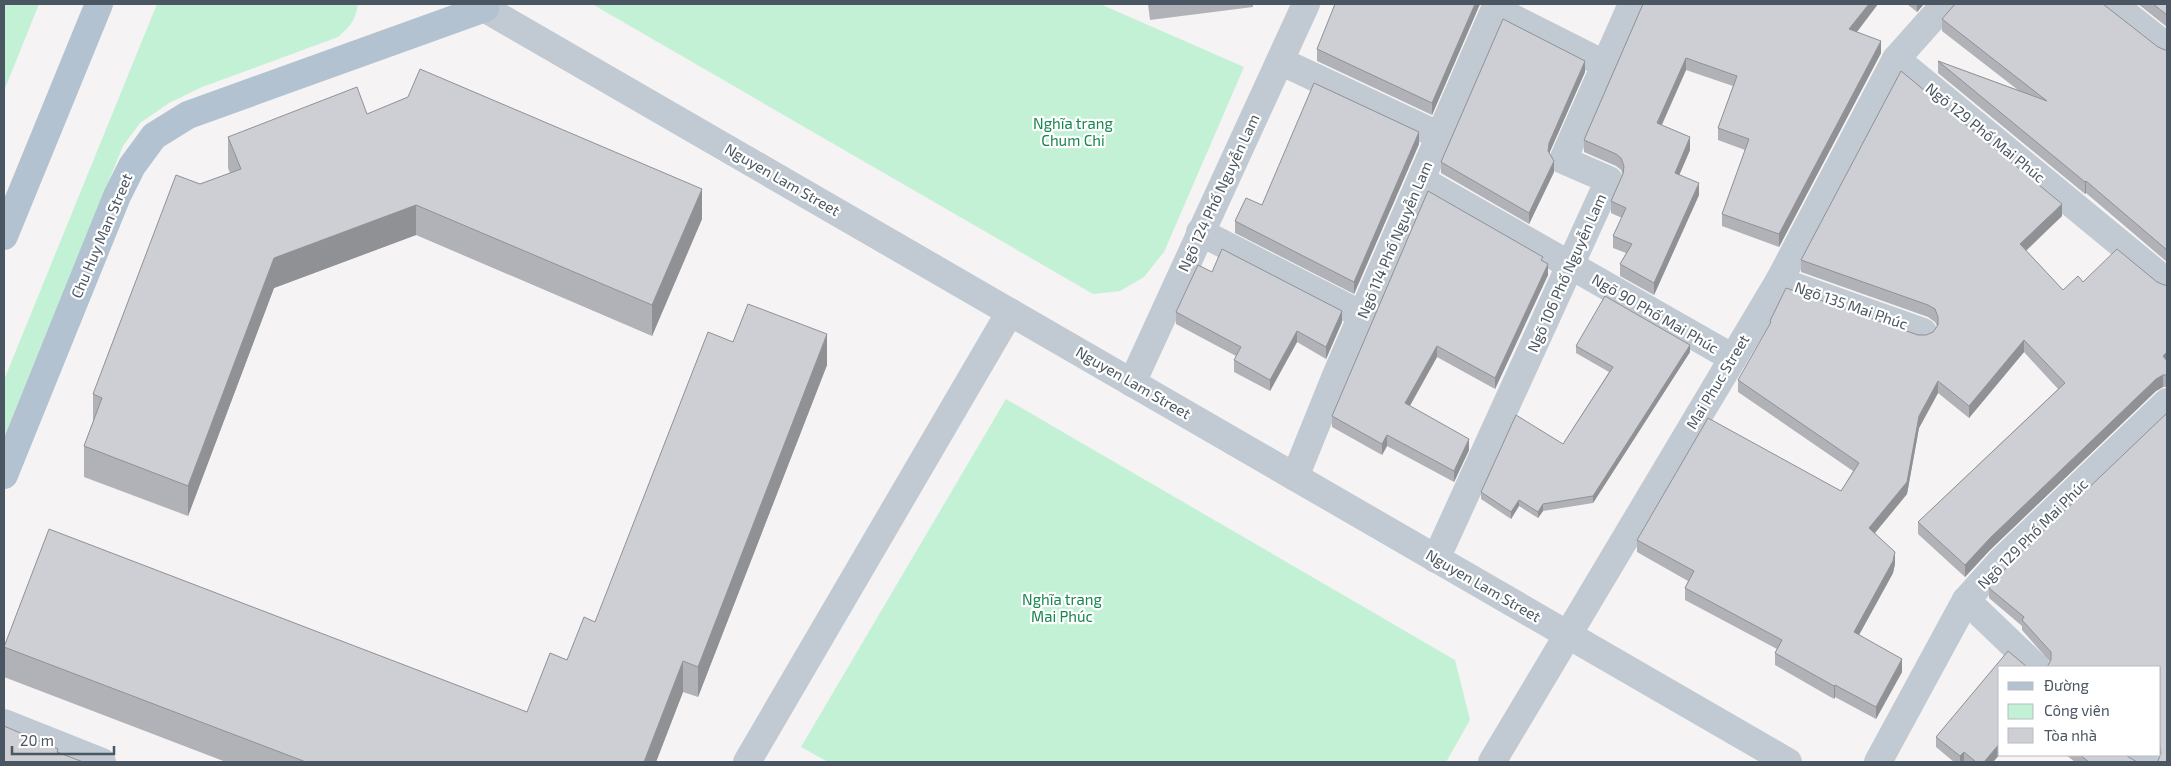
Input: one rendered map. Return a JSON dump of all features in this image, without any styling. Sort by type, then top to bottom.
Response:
[{"type":"main road","points":[[4,236],[99,4]]},
{"type":"main road","name":"Chu Huy Man Street","points":[[4,475],[117,196],[132,166],[154,136],[188,115],[481,6]]},
{"type":"street","name":"Ngõ 124 Phố Nguyễn Lam","points":[[1132,383],[1306,4]]},
{"type":"street","name":"Mai Phuc Street","points":[[1492,762],[1779,281],[1896,59],[1945,4]]},
{"type":"street","points":[[2113,4],[2167,47]]},
{"type":"street","name":"Nguyen Lam Street","points":[[481,6],[1788,762]]},
{"type":"street","points":[[1496,6],[1606,65]]},
{"type":"street","name":"Ngõ 114 Phố Nguyễn Lam","points":[[1295,477],[1362,315],[1496,6]]},
{"type":"street","name":"Ngõ 106 Phố Nguyễn Lam","points":[[1436,559],[1609,180],[1563,160],[1629,12]]},
{"type":"street","name":"Ngõ 129 Phố Mai Phúc","points":[[1896,59],[2167,282]]},
{"type":"street","points":[[1280,60],[1440,136]]},
{"type":"street","name":"Ngõ 90 Phố Mai Phúc","points":[[1421,180],[1733,358]]},
{"type":"street","points":[[1200,232],[1362,315]]},
{"type":"street","name":"Ngõ 135 Mai Phúc","points":[[1779,281],[1923,332]]},
{"type":"street","points":[[747,762],[1010,312]]},
{"type":"street","name":"Ngõ 129 Phố Mai Phúc","points":[[1878,762],[1966,600],[2001,560],[2153,418],[2167,402]]},
{"type":"street","points":[[1966,600],[2035,666]]},
{"type":"street","points":[[4,723],[102,762]]},
{"type":"green space","points":[[4,4],[39,4],[4,91]]},
{"type":"green space","points":[[157,4],[358,4],[352,22],[338,37],[202,87],[169,103],[140,123],[123,146],[4,437],[4,380]]},
{"type":"green space","name":"Nghĩa trang Chum Chi","points":[[592,4],[1100,4],[1244,67],[1164,252],[1144,277],[1120,291],[1093,294]]},
{"type":"green space","name":"Nghĩa trang Mai Phúc","points":[[1006,399],[1455,660],[1470,720],[1446,762],[828,762],[801,747]]},
{"type":"building","points":[[1335,4],[1475,4],[1432,103],[1317,49]]},
{"type":"building","points":[[1643,4],[1869,4],[1849,29],[1881,41],[1779,234],[1722,214],[1749,139],[1718,128],[1737,76],[1686,58],[1657,123],[1690,137],[1675,173],[1699,183],[1654,283],[1620,264],[1632,244],[1613,236],[1626,208],[1611,201],[1623,174],[1624,166],[1621,158],[1584,140]]},
{"type":"building","points":[[1955,4],[2103,4],[2158,47],[2167,50],[2167,250],[2086,181],[1938,61],[2047,101],[1942,19]]},
{"type":"building","points":[[2153,4],[2167,4],[2167,15]]},
{"type":"building","points":[[1503,19],[1585,61],[1549,143],[1548,151],[1554,161],[1529,213],[1441,162]]},
{"type":"building","points":[[420,69],[702,189],[652,305],[416,205],[274,258],[188,486],[84,446],[102,398],[93,394],[176,175],[200,184],[241,169],[228,137],[357,87],[367,114],[408,97]]},
{"type":"building","points":[[1901,71],[2062,204],[2020,244],[2063,290],[2078,276],[2083,282],[2117,249],[2157,282],[2167,285],[2167,352],[2163,356],[2167,361],[2167,375],[2156,379],[1990,538],[1965,565],[1918,522],[2065,383],[2024,340],[1969,406],[1938,381],[1919,416],[1907,482],[1869,528],[1895,552],[1893,561],[1854,632],[1902,659],[1876,707],[1775,653],[1782,640],[1685,588],[1694,571],[1637,540],[1708,418],[1841,491],[1859,463],[1738,380],[1771,322],[1786,288],[1918,335],[1926,335],[1933,332],[1938,325],[1935,309],[1928,305],[1801,260]]},
{"type":"building","points":[[1314,83],[1419,132],[1354,282],[1235,221],[1246,198],[1262,205]]},
{"type":"building","points":[[1428,191],[1543,257],[1541,260],[1548,264],[1495,378],[1437,346],[1405,403],[1469,439],[1454,471],[1387,435],[1382,444],[1332,416]]},
{"type":"building","points":[[1222,249],[1342,311],[1326,347],[1297,331],[1270,380],[1234,360],[1241,347],[1176,312],[1198,265],[1212,272]]},
{"type":"building","points":[[1605,296],[1690,345],[1593,496],[1543,504],[1538,512],[1519,500],[1511,512],[1481,492],[1516,415],[1563,444],[1613,367],[1576,346]]},
{"type":"building","points":[[748,304],[827,334],[698,667],[683,661],[644,762],[306,762],[4,647],[49,529],[527,712],[550,653],[567,660],[584,617],[595,622],[708,332],[733,342]]},
{"type":"building","points":[[2167,413],[2167,762],[2157,762],[2161,756],[2161,666],[2048,666],[2051,660],[2051,652],[2022,620],[2024,617],[1989,588],[2012,561]]},
{"type":"building","points":[[2008,651],[2026,666],[1998,666],[1998,745],[1984,762],[1976,762],[1964,752],[1960,756],[1936,737]]},
{"type":"building","points":[[4,726],[58,749],[57,752],[83,762],[4,762]]},
{"type":"building","points":[[2081,756],[2128,756],[2137,762],[2089,762]]}]
